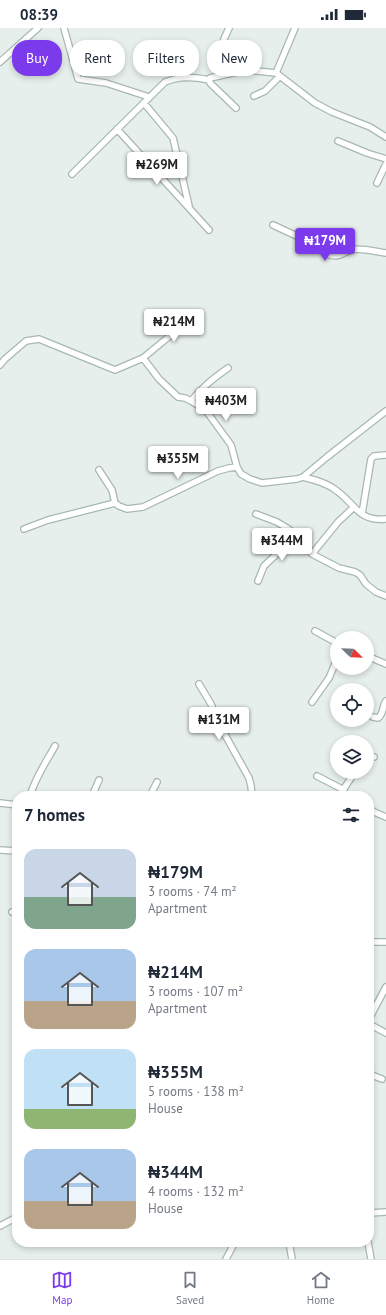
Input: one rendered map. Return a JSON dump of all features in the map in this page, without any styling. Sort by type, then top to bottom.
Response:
[{"type":"street","points":[[0,62],[38,28]]},
{"type":"street","points":[[64,28],[78,79],[106,83],[149,97]]},
{"type":"street","points":[[224,40],[229,28]]},
{"type":"street","points":[[254,96],[265,91],[278,74],[295,28]]},
{"type":"street","points":[[262,72],[278,74],[314,103],[370,127],[386,137]]},
{"type":"street","points":[[209,80],[210,78],[218,76]]},
{"type":"street","points":[[72,174],[149,97],[165,82],[174,78],[194,77],[209,80],[215,88],[236,108]]},
{"type":"street","points":[[144,103],[173,138],[189,208]]},
{"type":"street","points":[[117,129],[209,230]]},
{"type":"street","points":[[338,141],[367,153],[386,158]]},
{"type":"street","points":[[377,183],[386,164]]},
{"type":"street","points":[[273,225],[299,237],[330,256],[338,257],[353,249],[386,253]]},
{"type":"street","points":[[0,365],[4,359],[26,341],[39,339],[115,370],[143,358],[194,316]]},
{"type":"street","points":[[143,358],[159,378],[178,397],[185,398],[201,407],[216,423],[231,445],[237,467],[241,474],[262,483],[303,478],[316,480],[330,486],[362,514],[371,519],[386,519]]},
{"type":"street","points":[[191,401],[210,381],[228,368]]},
{"type":"street","points":[[303,478],[327,457],[386,412]]},
{"type":"street","points":[[362,514],[371,459],[374,456],[386,455]]},
{"type":"street","points":[[99,470],[112,490],[115,503],[118,506],[127,509],[143,507],[218,472],[237,467]]},
{"type":"street","points":[[24,529],[48,520],[115,503]]},
{"type":"street","points":[[312,554],[338,522],[354,507]]},
{"type":"street","points":[[256,514],[277,522],[298,537],[312,554],[338,568],[355,572],[360,575],[366,584],[376,592],[386,596]]},
{"type":"street","points":[[258,581],[264,566],[282,549],[298,537]]},
{"type":"street","points":[[315,631],[330,639]]},
{"type":"street","points":[[374,659],[386,664]]},
{"type":"street","points":[[312,702],[330,674]]},
{"type":"street","points":[[200,684],[211,704],[219,724],[249,778],[252,791]]},
{"type":"street","points":[[374,717],[381,717],[383,705],[386,701]]},
{"type":"street","points":[[32,791],[36,780],[55,746]]},
{"type":"street","points":[[317,776],[338,791]]},
{"type":"street","points":[[344,791],[351,779]]},
{"type":"street","points":[[94,791],[99,780]]},
{"type":"street","points":[[152,791],[157,782]]},
{"type":"street","points":[[0,803],[12,804]]},
{"type":"street","points":[[374,812],[386,817]]},
{"type":"street","points":[[0,850],[12,851]]},
{"type":"street","points":[[374,942],[386,942]]},
{"type":"street","points":[[374,1010],[386,987]]},
{"type":"street","points":[[374,1027],[386,1033]]},
{"type":"street","points":[[374,1076],[382,1079]]},
{"type":"street","points":[[374,1213],[386,1212]]},
{"type":"street","points":[[0,1226],[12,1220]]},
{"type":"street","points":[[226,1259],[232,1247]]},
{"type":"street","points":[[290,1247],[292,1259]]},
{"type":"street","points":[[369,1247],[371,1259]]}]
